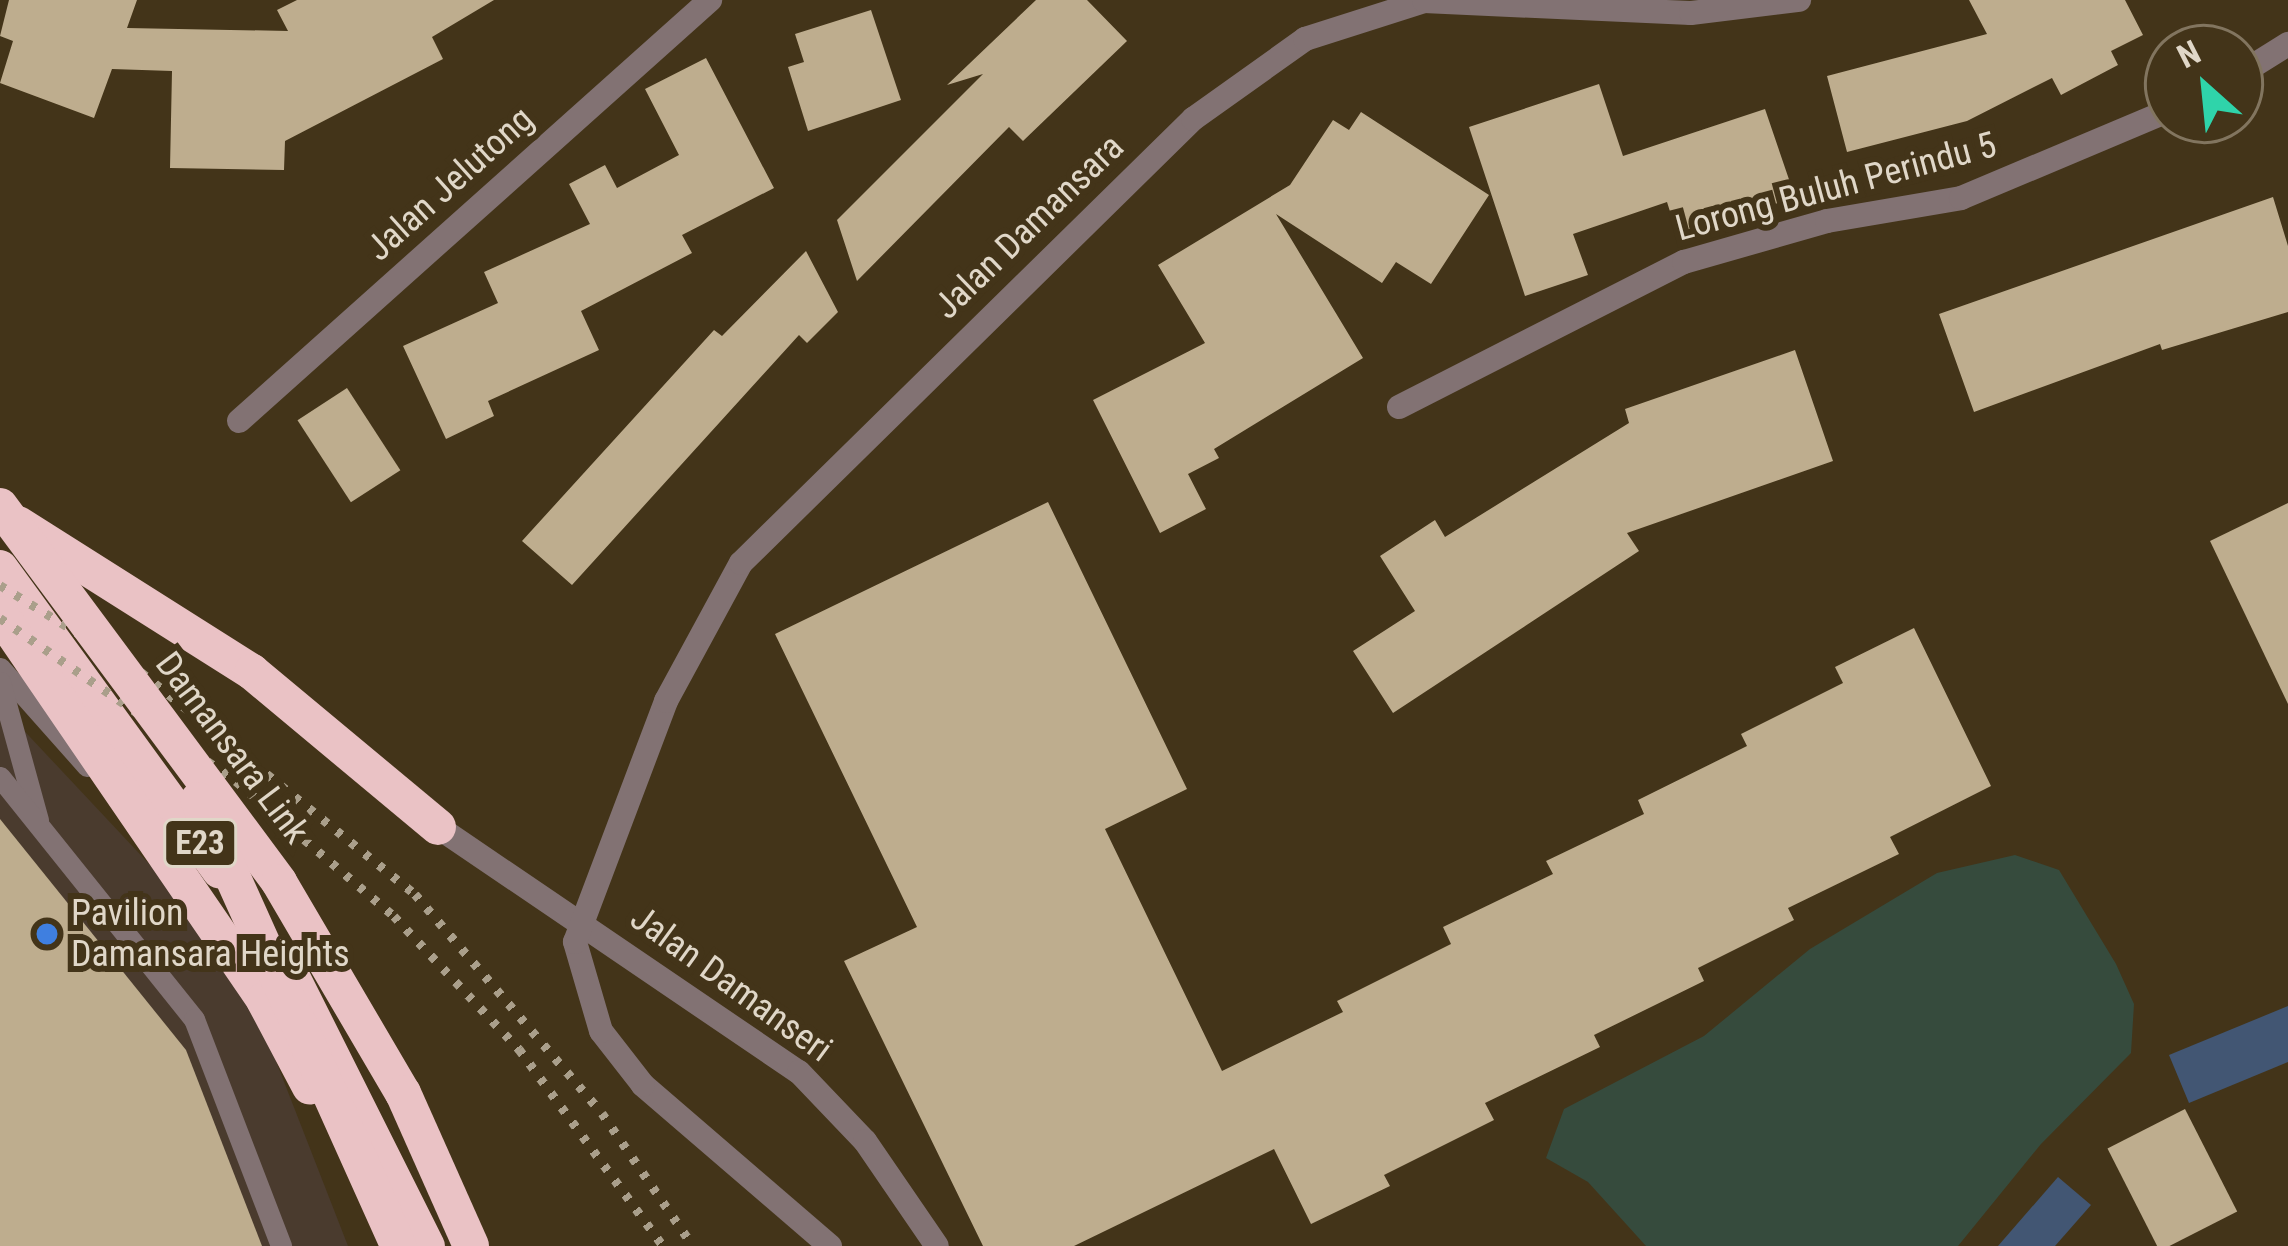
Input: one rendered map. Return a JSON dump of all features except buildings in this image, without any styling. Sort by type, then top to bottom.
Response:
[{"type":"highway","name":"Damansara Link","points":[[0,509],[279,882],[350,996],[471,1246]]},
{"type":"highway","points":[[0,509],[252,672],[438,827]]},
{"type":"highway","name":"E23","points":[[0,568],[279,955],[358,1096],[427,1246]]},
{"type":"highway","points":[[0,614],[264,1000],[345,1152],[381,1246]]},
{"type":"highway","points":[[169,738],[332,1084],[398,1246]]},
{"type":"street","name":"Jalan Jelutong","points":[[239,421],[710,0]]},
{"type":"street","name":"Jalan Damansara","points":[[582,919],[667,701],[741,562],[1193,119],[1250,74],[1305,39],[1424,1],[1691,14],[1799,0]]},
{"type":"street","name":"Lorong Buluh Perindu 5","points":[[1399,407],[1684,262],[1827,221],[1960,198],[2144,121]]},
{"type":"street","name":"Jalan Damanseri","points":[[438,827],[582,919],[799,1072],[865,1141],[937,1246]]},
{"type":"street","points":[[582,919],[579,967],[602,1031],[643,1085],[830,1246]]},
{"type":"lane","points":[[0,668],[165,856]]},
{"type":"lane","points":[[0,682],[40,827]]},
{"type":"lane","points":[[0,777],[194,1019],[281,1246]]},
{"type":"shaded area","points":[[0,705],[182,899],[265,1033],[348,1246],[0,1246]]},
{"type":"green space","points":[[2015,855],[2059,870],[2116,964],[2134,1004],[2131,1053],[2041,1144],[1958,1246],[1646,1246],[1588,1182],[1546,1158],[1564,1109],[1704,1036],[1810,949],[1937,873]]},
{"type":"water","points":[[2288,1006],[2288,1062],[2189,1103],[2169,1055]]},
{"type":"water","points":[[2058,1177],[2091,1205],[2055,1246],[1998,1246]]},
{"type":"railway","points":[[0,585],[141,672],[415,894],[602,1113],[693,1246]]},
{"type":"railway","points":[[0,618],[236,781],[394,916],[519,1049],[663,1246]]},
{"type":"place","name":"Pavilion Damansara Heights","points":[[47,934]]}]
